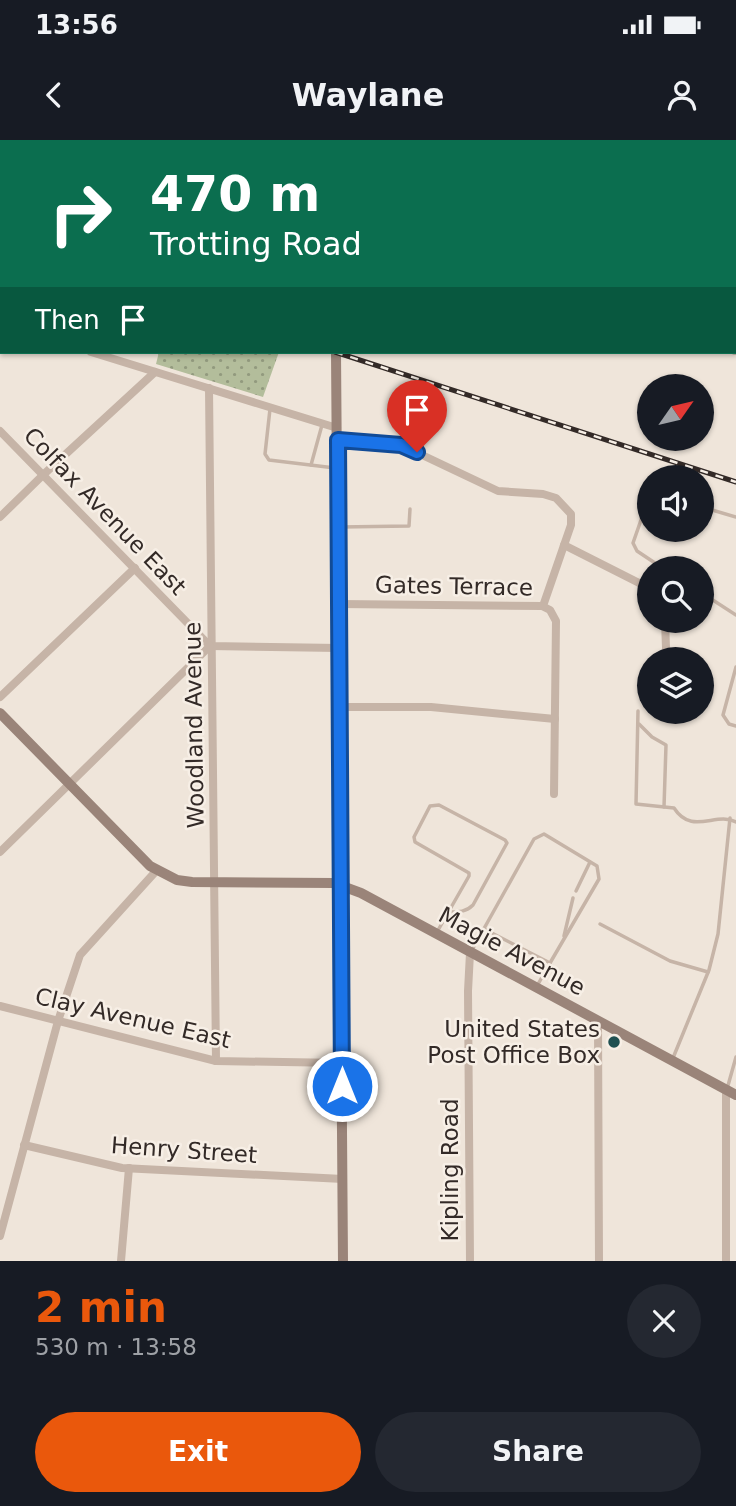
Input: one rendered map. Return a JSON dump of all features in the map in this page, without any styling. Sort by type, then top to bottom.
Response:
[{"type":"main road","points":[[336,354],[343,1261]]},
{"type":"main road","points":[[0,713],[150,866],[158,870]]},
{"type":"main road","name":"Magie Avenue","points":[[158,870],[177,880],[334,883],[361,893],[731,1093]]},
{"type":"street","points":[[97,354],[337,428]]},
{"type":"street","points":[[0,517],[155,372]]},
{"type":"street","name":"Woodland Avenue","points":[[209,388],[216,1061]]},
{"type":"street","name":"Colfax Avenue East","points":[[0,431],[211,646]]},
{"type":"street","points":[[338,440],[401,445],[499,491],[543,494],[556,498],[571,514],[571,525],[543,606]]},
{"type":"street","points":[[564,545],[637,582]]},
{"type":"street","points":[[0,697],[135,568]]},
{"type":"street","name":"Gates Terrace","points":[[339,604],[543,606],[550,610],[556,621],[554,794]]},
{"type":"street","points":[[0,852],[211,646],[339,648]]},
{"type":"street","points":[[339,707],[431,707],[555,719]]},
{"type":"street","points":[[0,1237],[58,1021],[80,955],[158,870]]},
{"type":"street","name":"Kipling Road","points":[[470,953],[470,1261]]},
{"type":"street","name":"Clay Avenue East","points":[[0,1006],[216,1061],[342,1063]]},
{"type":"street","points":[[598,1021],[599,1261]]},
{"type":"street","points":[[726,1261],[731,1093]]},
{"type":"street","name":"Henry Street","points":[[24,1145],[130,1168],[343,1179]]},
{"type":"street","points":[[121,1261],[130,1168]]},
{"type":"lane","points":[[271,407],[267,457],[273,461],[338,469]]},
{"type":"lane","points":[[311,466],[322,423]]},
{"type":"lane","points":[[338,527],[410,526],[410,509]]},
{"type":"lane","points":[[714,511],[736,517]]},
{"type":"lane","points":[[637,531],[633,543],[637,551],[644,556]]},
{"type":"lane","points":[[714,601],[736,615]]},
{"type":"lane","points":[[736,667],[723,715],[729,724],[736,726]]},
{"type":"lane","points":[[638,724],[636,804],[674,808],[680,817],[687,820],[708,822],[730,818],[736,822]]},
{"type":"lane","points":[[639,724],[652,737],[666,745],[664,807]]},
{"type":"lane","points":[[436,934],[469,873],[415,842],[414,837],[430,806],[439,805],[508,843],[469,909],[450,912]]},
{"type":"lane","points":[[672,1060],[708,972],[718,934],[730,818]]},
{"type":"lane","points":[[470,953],[538,835],[544,834],[599,870],[598,879],[537,988]]},
{"type":"lane","points":[[576,891],[590,862]]},
{"type":"lane","points":[[563,938],[573,898]]},
{"type":"lane","points":[[600,924],[670,961],[708,972]]},
{"type":"lane","points":[[484,929],[550,963]]},
{"type":"lane","points":[[731,1093],[736,1057]]},
{"type":"green space","points":[[158,354],[278,354],[263,397],[156,364]]},
{"type":"railway","points":[[341,354],[736,482]]},
{"type":"place","name":"United States Post Office Box","points":[[614,1042]]},
{"type":"route","points":[[342,1086],[338,440],[401,445],[417,452]]}]
